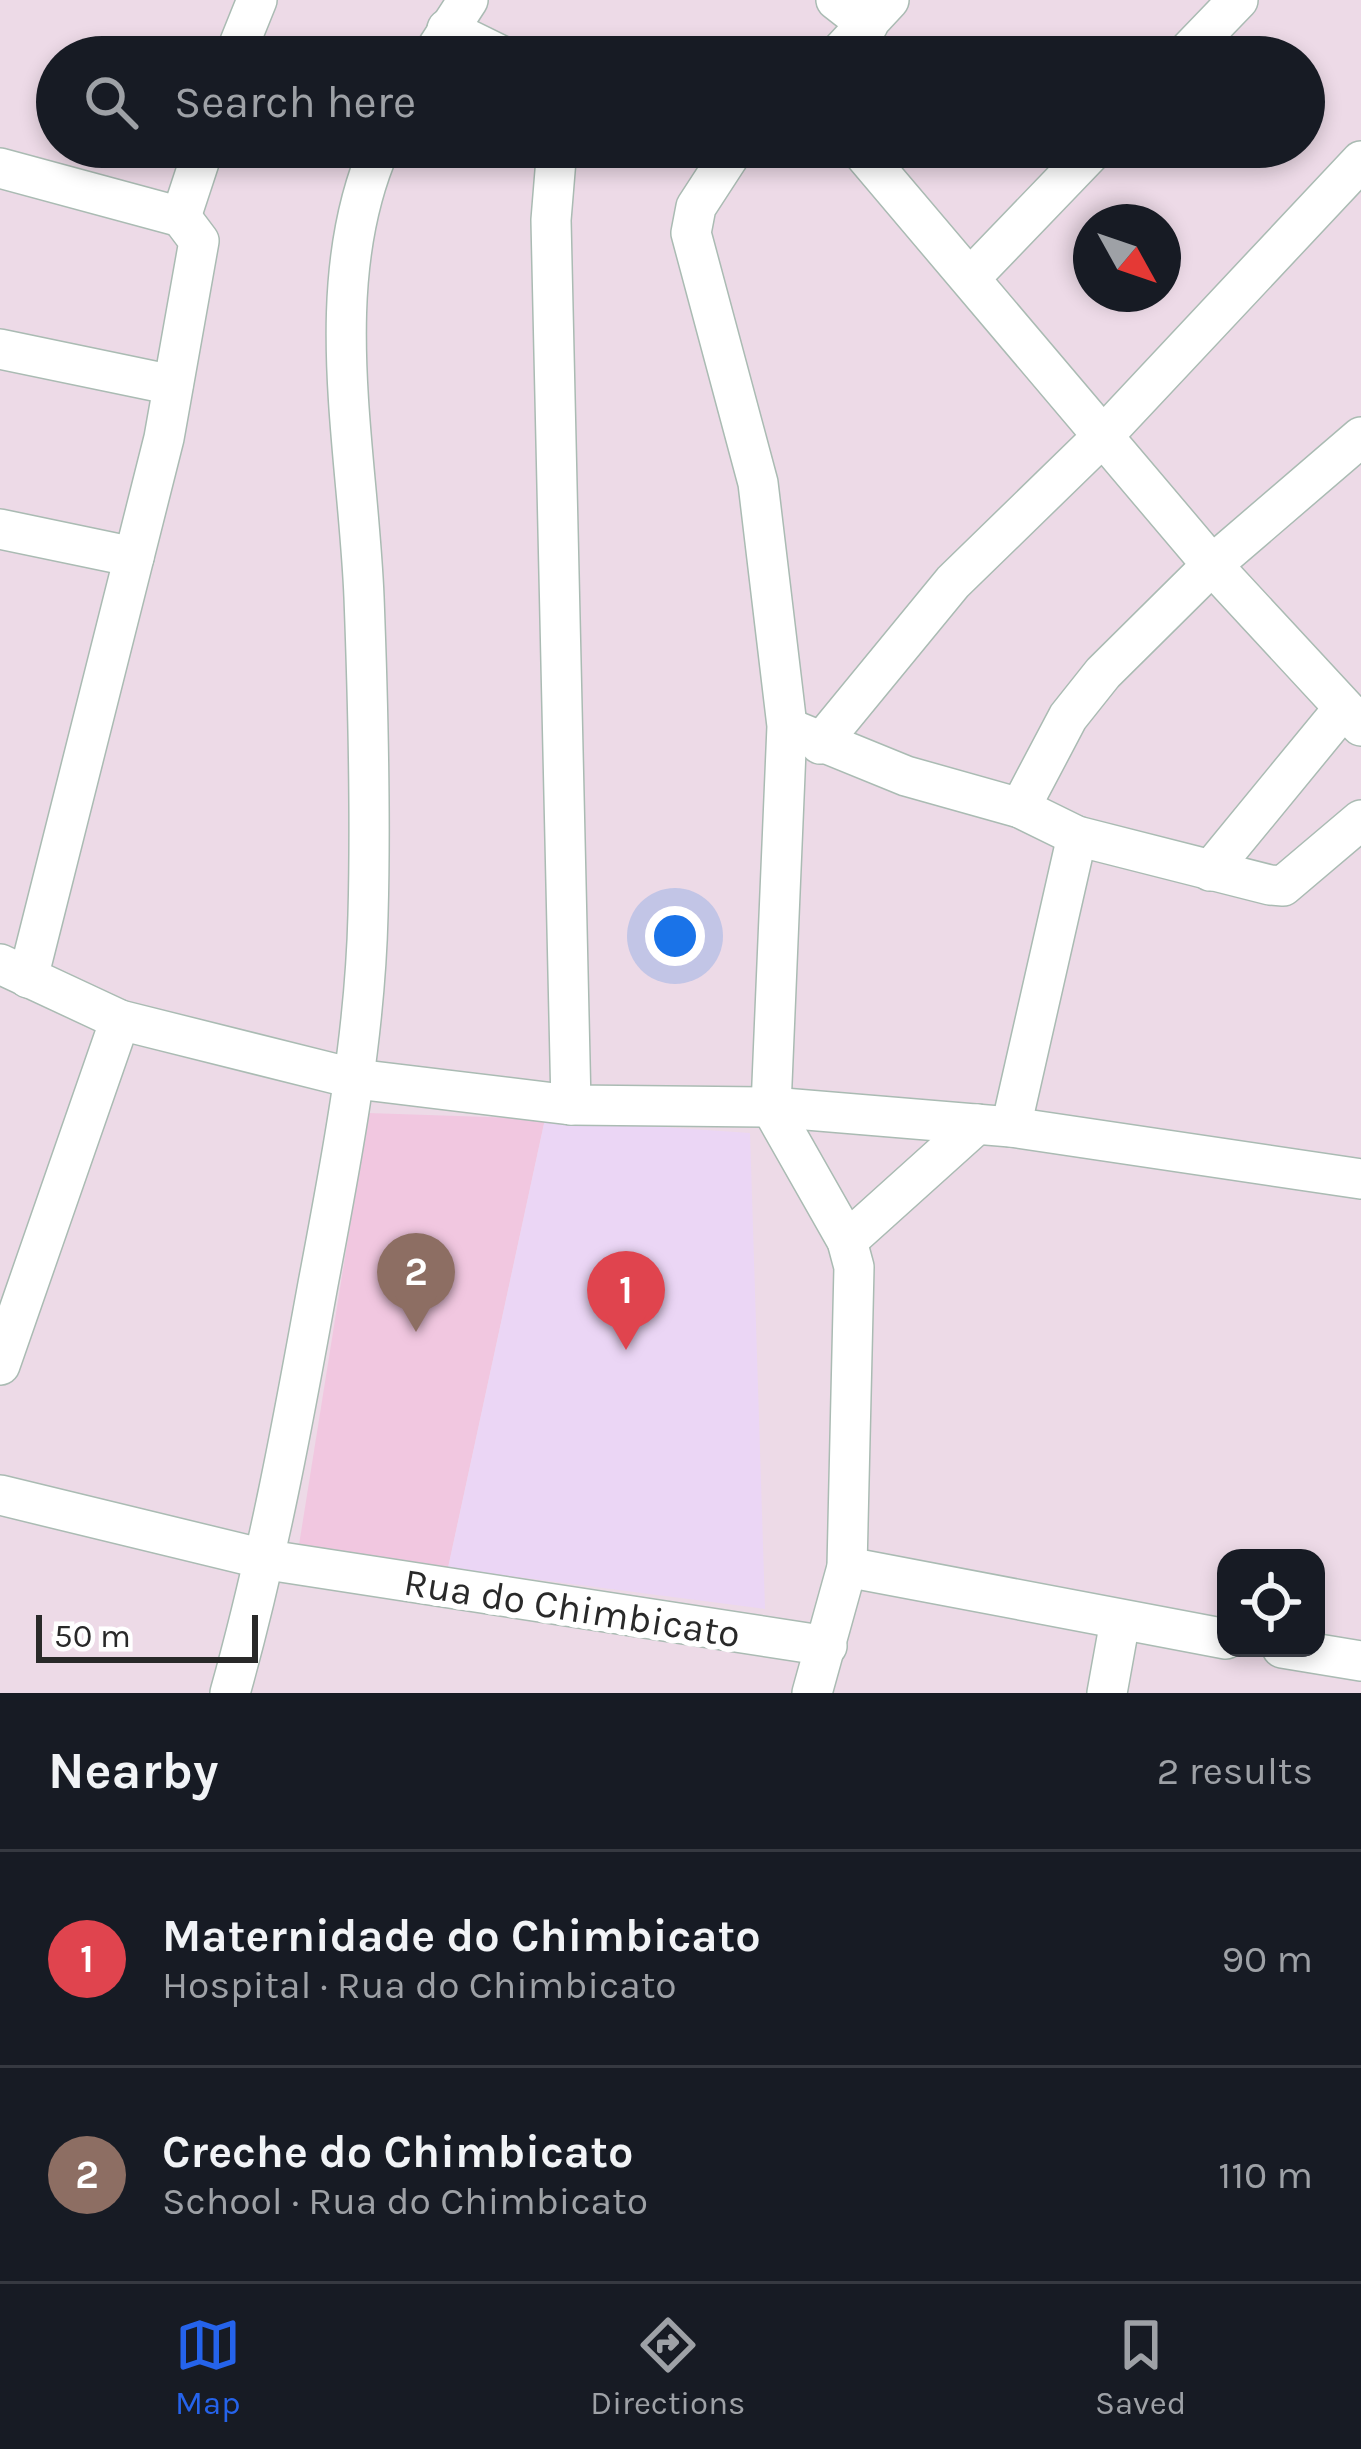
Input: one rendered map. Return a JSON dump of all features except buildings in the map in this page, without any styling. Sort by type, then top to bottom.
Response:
[{"type":"street","points":[[242,36],[257,0]]},
{"type":"street","points":[[836,0],[879,13],[857,36]]},
{"type":"street","points":[[1203,36],[1238,0]]},
{"type":"street","points":[[804,735],[1104,435],[1361,161]]},
{"type":"street","points":[[0,168],[181,217],[200,241],[134,557],[14,971],[119,1020],[356,1079],[571,1105],[771,1107],[994,1125],[1361,1179]]},
{"type":"street","points":[[181,217],[197,168]]},
{"type":"street","points":[[230,1693],[268,1560],[356,1079],[368,916],[364,597],[346,335],[351,241],[371,168]]},
{"type":"street","points":[[555,168],[550,220],[571,1105]]},
{"type":"street","points":[[721,168],[696,207],[691,233],[758,483],[804,735],[771,1107],[847,1241],[856,1296],[847,1567],[812,1693]]},
{"type":"street","points":[[876,168],[1213,565],[1350,700],[1210,872]]},
{"type":"street","points":[[970,278],[1076,168]]},
{"type":"street","points":[[0,349],[173,385]]},
{"type":"street","points":[[1020,808],[1068,717],[1103,673],[1213,565],[1361,437]]},
{"type":"street","points":[[0,529],[134,557]]},
{"type":"street","points":[[804,735],[1020,808],[1077,836],[1210,872],[1283,886],[1361,820]]},
{"type":"street","points":[[847,1241],[994,1125],[1077,836]]},
{"type":"street","points":[[0,1365],[119,1020]]},
{"type":"street","name":"Rua do Chimbicato","points":[[0,1495],[268,1560],[827,1646]]},
{"type":"street","points":[[847,1567],[1217,1637]]},
{"type":"street","points":[[1107,1693],[1120,1621]]},
{"type":"street","points":[[1325,1655],[1361,1661]]},
{"type":"shaded area","points":[[368,1113],[545,1119],[448,1568],[299,1545]]},
{"type":"shaded area","points":[[545,1119],[750,1133],[765,1609],[448,1568]]},
{"type":"place","name":"Creche do Chimbicato","points":[[416,1332]]},
{"type":"place","name":"Maternidade do Chimbicato","points":[[626,1350]]}]
